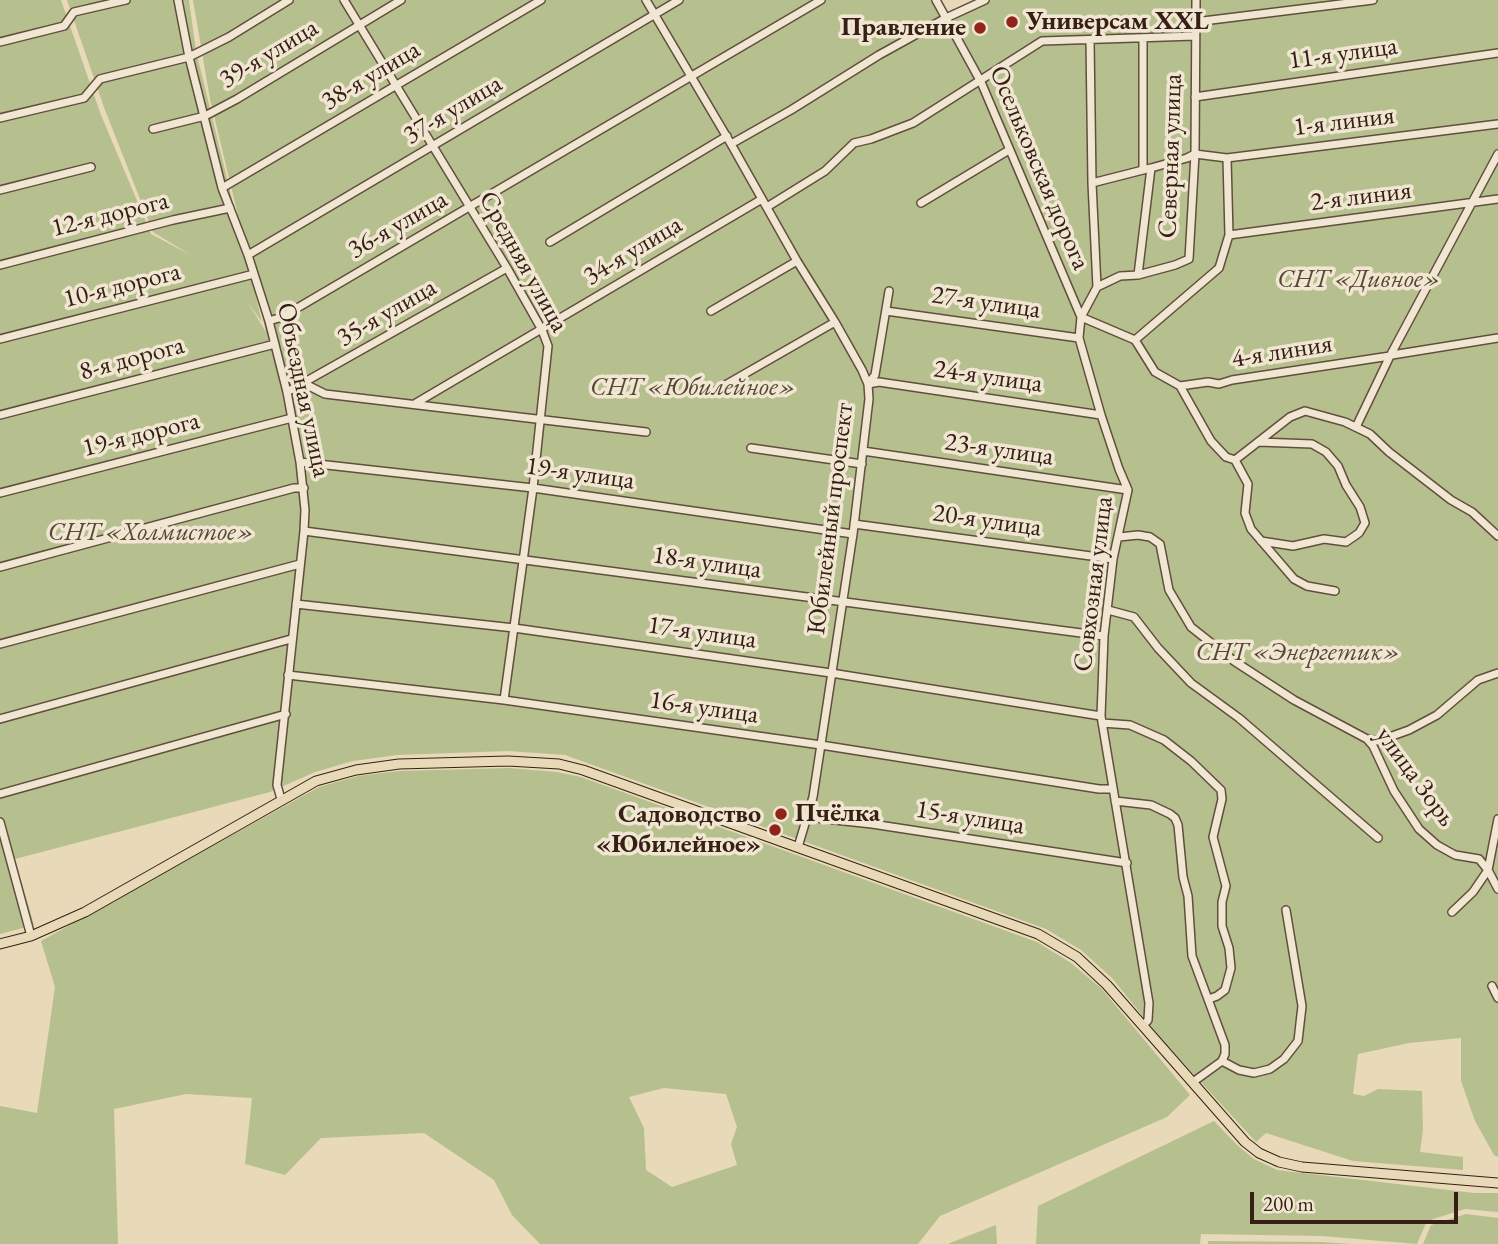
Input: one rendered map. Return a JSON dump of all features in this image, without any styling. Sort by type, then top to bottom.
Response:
[{"type":"main road","points":[[0,944],[31,936],[85,912],[316,781],[356,770],[398,764],[532,761],[583,770],[1038,934],[1077,957],[1107,985],[1245,1142],[1259,1153],[1279,1162],[1302,1167],[1498,1183]]},
{"type":"street","points":[[0,42],[64,26],[74,12],[126,0]]},
{"type":"street","name":"Объездная улица","points":[[178,0],[189,57],[222,188],[248,255],[275,344],[287,392],[304,488],[304,531],[277,785],[281,799]]},
{"type":"street","points":[[0,118],[85,98],[100,79],[189,57],[229,37],[289,0]]},
{"type":"street","name":"Средняя улица","points":[[344,0],[507,268],[542,330],[548,346],[542,418],[504,701]]},
{"type":"street","name":"39-я улица","points":[[153,129],[205,116],[401,0]]},
{"type":"street","name":"38-я улица","points":[[222,188],[541,0]]},
{"type":"street","name":"Юбилейный проспект","points":[[646,0],[835,322],[868,384],[869,399],[853,534],[813,797],[798,847]]},
{"type":"street","name":"37-я улица","points":[[248,255],[679,0]]},
{"type":"street","name":"36-я улица","points":[[269,321],[282,317],[821,0]]},
{"type":"street","name":"Осельковская дорога","points":[[936,0],[981,82],[1082,317]]},
{"type":"street","points":[[550,242],[729,140],[791,110],[879,55],[985,0]]},
{"type":"street","name":"Северная улица","points":[[1138,275],[1189,259],[1195,154],[1196,0]]},
{"type":"street","points":[[1195,22],[1373,0]]},
{"type":"street","points":[[766,206],[825,172],[854,143],[913,123],[1042,41],[1195,36]]},
{"type":"street","points":[[1097,287],[1120,276],[1138,275],[1147,169],[1143,38]]},
{"type":"street","points":[[1090,40],[1097,287],[1082,317],[1135,340],[1155,372],[1181,386],[1211,441],[1226,457],[1235,460],[1248,484],[1245,513],[1251,529],[1294,579],[1307,586],[1335,591]]},
{"type":"street","name":"11-я улица","points":[[1195,97],[1498,53]]},
{"type":"street","name":"1-я линия","points":[[1195,154],[1227,158],[1498,124]]},
{"type":"street","points":[[921,203],[1009,150]]},
{"type":"street","points":[[1092,183],[1195,154]]},
{"type":"street","points":[[1356,427],[1498,154]]},
{"type":"street","points":[[1135,340],[1219,268],[1229,235],[1227,158]]},
{"type":"street","points":[[0,190],[91,167]]},
{"type":"street","name":"34-я улица","points":[[416,404],[762,199]]},
{"type":"street","name":"2-я линия","points":[[1229,235],[1498,199]]},
{"type":"street","name":"12-я дорога","points":[[0,265],[230,208]]},
{"type":"street","points":[[711,311],[797,261]]},
{"type":"street","name":"35-я улица","points":[[287,392],[507,268]]},
{"type":"street","name":"10-я дорога","points":[[0,339],[254,274]]},
{"type":"street","points":[[868,384],[876,375],[889,290]]},
{"type":"street","name":"27-я улица","points":[[886,311],[1079,338]]},
{"type":"street","name":"Совхозная улица","points":[[1082,317],[1079,338],[1101,415],[1128,490],[1113,559],[1104,636],[1102,719],[1149,1003],[1148,1020],[1143,1026]]},
{"type":"street","points":[[713,392],[835,322]]},
{"type":"street","name":"4-я линия","points":[[1181,386],[1208,382],[1220,384],[1231,380],[1498,338]]},
{"type":"street","name":"8-я дорога","points":[[0,415],[275,344]]},
{"type":"street","name":"24-я улица","points":[[868,384],[879,382],[1101,415]]},
{"type":"street","points":[[305,384],[325,394],[646,432]]},
{"type":"street","points":[[1235,460],[1290,417],[1305,411],[1370,434],[1451,500],[1472,512],[1498,536]]},
{"type":"street","name":"19-я дорога","points":[[0,493],[292,418]]},
{"type":"street","points":[[1258,442],[1312,444],[1326,452],[1338,466],[1360,507],[1364,523],[1359,533],[1346,542],[1324,539],[1293,545],[1261,541]]},
{"type":"street","points":[[751,447],[862,464]]},
{"type":"street","name":"23-я улица","points":[[863,451],[1128,490]]},
{"type":"street","name":"19-я улица","points":[[300,462],[533,488],[853,534]]},
{"type":"street","points":[[0,567],[294,488],[304,488]]},
{"type":"street","name":"20-я улица","points":[[854,524],[1113,559]]},
{"type":"street","name":"18-я улица","points":[[304,531],[1104,636]]},
{"type":"street","name":"улица Зорь","points":[[1119,537],[1150,537],[1160,544],[1170,590],[1191,627],[1234,661],[1294,700],[1367,738],[1394,791],[1419,829],[1437,845],[1455,855],[1479,859],[1488,870]]},
{"type":"street","points":[[0,644],[300,564]]},
{"type":"street","name":"17-я улица","points":[[296,604],[514,628],[831,673],[1130,725],[1164,740],[1221,790],[1222,799],[1213,836],[1226,886],[1222,902],[1222,926],[1229,947],[1231,968],[1225,990],[1209,999]]},
{"type":"street","points":[[1108,610],[1134,617],[1191,683],[1239,718],[1378,838]]},
{"type":"street","points":[[0,719],[291,639]]},
{"type":"street","points":[[1367,738],[1378,741],[1409,730],[1437,715],[1478,680],[1498,673]]},
{"type":"street","name":"16-я улица","points":[[288,675],[504,701],[821,745],[1098,789],[1113,789]]},
{"type":"street","points":[[0,794],[286,714]]},
{"type":"street","points":[[1115,801],[1151,805],[1175,818],[1178,825],[1183,877],[1188,896],[1192,956],[1225,1045],[1222,1061],[1193,1082]]},
{"type":"street","name":"15-я улица","points":[[807,817],[872,824],[1127,863]]},
{"type":"street","points":[[1452,912],[1473,892],[1488,870],[1498,819]]},
{"type":"street","points":[[0,822],[31,936]]},
{"type":"street","points":[[1488,870],[1498,889]]},
{"type":"street","points":[[1222,1061],[1239,1070],[1254,1073],[1270,1069],[1284,1059],[1298,1041],[1302,1006],[1286,910]]},
{"type":"street","points":[[1492,986],[1498,998]]},
{"type":"green space","points":[[0,0],[61,0],[101,115],[151,234],[192,256],[153,232],[105,110],[67,0],[189,0],[196,51],[262,322],[248,303],[266,332],[210,99],[193,0],[936,0],[946,18],[985,0],[1498,0],[1498,121],[1209,157],[1498,123],[1498,1157],[1494,1155],[1475,1121],[1461,1081],[1461,1038],[1409,1043],[1358,1054],[1353,1094],[1364,1096],[1378,1089],[1422,1091],[1423,1130],[1420,1152],[1463,1157],[1463,1170],[1353,1161],[1266,1133],[1256,1142],[1162,1040],[1112,978],[1081,950],[1046,929],[565,755],[508,751],[397,755],[353,761],[315,772],[270,792],[15,859],[34,925],[0,934]]},
{"type":"green space","points":[[509,768],[581,777],[1037,942],[1071,963],[1102,989],[1190,1095],[1167,1117],[940,1216],[918,1244],[540,1244],[512,1215],[494,1180],[424,1133],[321,1138],[285,1175],[245,1164],[252,1098],[186,1094],[114,1109],[118,1244],[0,1244],[0,1106],[37,1113],[55,987],[41,941],[319,787],[358,776],[399,771]],"holes":[[[664,1088],[726,1094],[737,1127],[731,1144],[737,1165],[672,1187],[646,1170],[644,1128],[629,1097]]]},
{"type":"green space","points":[[1214,1121],[1254,1159],[1277,1170],[1474,1193],[1498,1193],[1498,1212],[1465,1209],[1427,1221],[1417,1244],[1322,1236],[1201,1234],[1200,1244],[1036,1244],[1038,1206]]},
{"type":"green space","points":[[1466,1214],[1498,1218],[1498,1244],[1423,1244],[1431,1225]]},
{"type":"green space","points":[[996,1225],[997,1244],[949,1244],[950,1243]]},
{"type":"green space","points":[[1208,1241],[1321,1242],[1352,1244],[1208,1244]]},
{"type":"place","name":"Универсам XXL","points":[[1012,22]]},
{"type":"place","name":"Правление","points":[[980,28]]},
{"type":"place","name":"Пчёлка","points":[[781,814]]},
{"type":"place","name":"Садоводство «Юбилейное»","points":[[775,830]]},
{"type":"park label","name":"СНТ «Дивное»","points":[[1359,280]]},
{"type":"park label","name":"СНТ «Юбилейное»","points":[[693,388]]},
{"type":"park label","name":"СНТ «Холмистое»","points":[[151,533]]},
{"type":"park label","name":"СНТ «Энергетик»","points":[[1298,653]]}]
